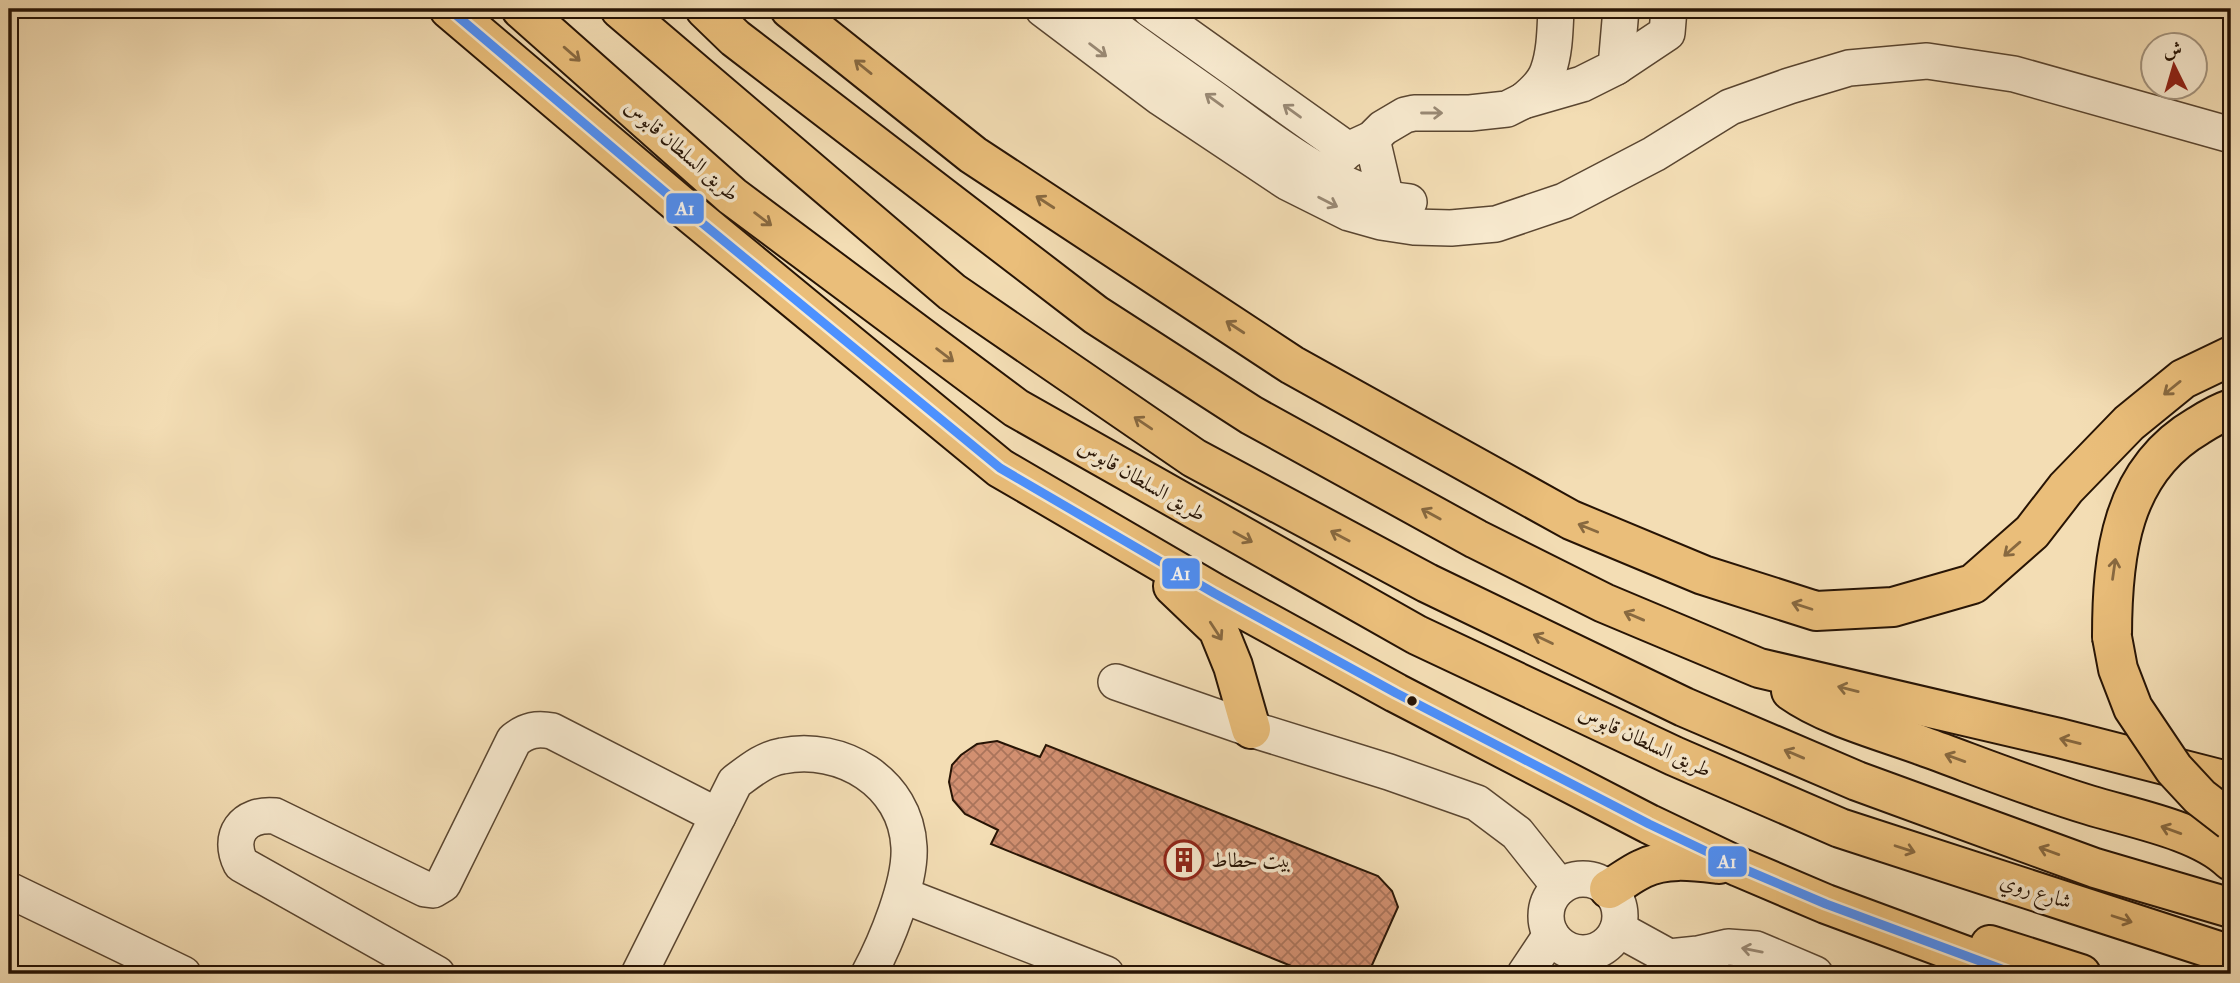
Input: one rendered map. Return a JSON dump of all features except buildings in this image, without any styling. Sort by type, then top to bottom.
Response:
[{"type":"highway","points":[[449,9],[669,196],[1000,468],[1226,600],[1396,693],[1649,824],[1739,867],[1826,904],[2014,974]]},
{"type":"highway","name":"طريق السلطان قابوس","points":[[521,9],[732,196],[1016,408],[1417,635],[1674,756],[1840,828]]},
{"type":"highway","name":"شارع روي","points":[[620,9],[952,292],[1194,458],[1427,583],[1684,707],[1857,781],[2095,868],[2231,908]]},
{"type":"highway","points":[[705,9],[735,38],[1096,315],[1251,415],[1475,539],[1592,597],[1759,668],[2125,754],[2231,782]]},
{"type":"highway","points":[[790,9],[973,155],[1292,365],[1571,520],[1703,575],[1816,611],[1893,607],[1973,584],[2032,532],[2066,488],[2129,422],[2183,379],[2231,356]]},
{"type":"highway","points":[[2231,409],[2221,412],[2168,446],[2144,476],[2119,540],[2112,586],[2112,637],[2118,669],[2133,708],[2174,769],[2200,797],[2231,821]]},
{"type":"highway","points":[[1114,534],[1184,595],[1218,629],[1233,666],[1251,729]]},
{"type":"highway","points":[[1759,668],[1794,694],[1817,706],[2087,804],[2170,829],[2200,841],[2231,861]]},
{"type":"highway","points":[[2125,754],[2231,764]]},
{"type":"highway","name":"شارع روي","points":[[1840,828],[2231,955]]},
{"type":"highway","points":[[1609,889],[1642,868],[1674,861],[1692,860],[1739,867]]},
{"type":"highway","points":[[1919,938],[1973,939],[2081,974]]},
{"type":"street","points":[[1043,9],[1161,98],[1287,182],[1349,213],[1414,227],[1451,228],[1496,223],[1564,201],[1654,154],[1730,107],[1849,68],[1927,61],[2014,74],[2231,135]]},
{"type":"street","points":[[1089,9],[1273,142],[1348,154]]},
{"type":"street","points":[[1150,9],[1348,154],[1386,199]]},
{"type":"street","points":[[1523,101],[1537,89],[1548,72],[1556,9]]},
{"type":"street","points":[[1616,67],[1621,9]]},
{"type":"street","points":[[1211,131],[1306,174],[1348,154],[1393,121],[1414,113],[1488,112],[1507,109],[1523,101],[1582,84],[1616,67],[1667,33],[1669,9]]},
{"type":"street","points":[[1348,154],[1373,196],[1454,206],[1496,223]]},
{"type":"street","points":[[1116,682],[1477,803],[1517,833],[1560,887]]},
{"type":"street","points":[[437,974],[241,864],[235,846],[241,828],[256,817],[275,816],[433,891],[443,884],[514,740],[522,733],[542,729],[552,731],[718,816]]},
{"type":"street","points":[[639,974],[736,782],[756,766],[779,756],[804,752],[830,755],[854,764],[875,778],[892,797],[904,820],[909,845],[909,870],[877,973]]},
{"type":"street","points":[[1579,879],[1600,883],[1609,889],[1615,896],[1620,912],[1618,929],[1603,947],[1597,963],[1556,942],[1547,923],[1546,912],[1552,896],[1560,887],[1579,879]]},
{"type":"street","points":[[9,890],[183,974]]},
{"type":"street","points":[[902,895],[1106,974]]},
{"type":"street","points":[[1618,929],[1669,957],[1728,947],[1756,949],[1815,974]]},
{"type":"street","points":[[1525,974],[1551,935]]},
{"type":"transit line","name":"A1","points":[[449,9],[679,204],[1000,468],[1214,593],[1396,693],[1649,824],[1739,867],[1826,904],[2015,974]]},
{"type":"place","name":"بيت حطاط","points":[[1184,860]]}]
